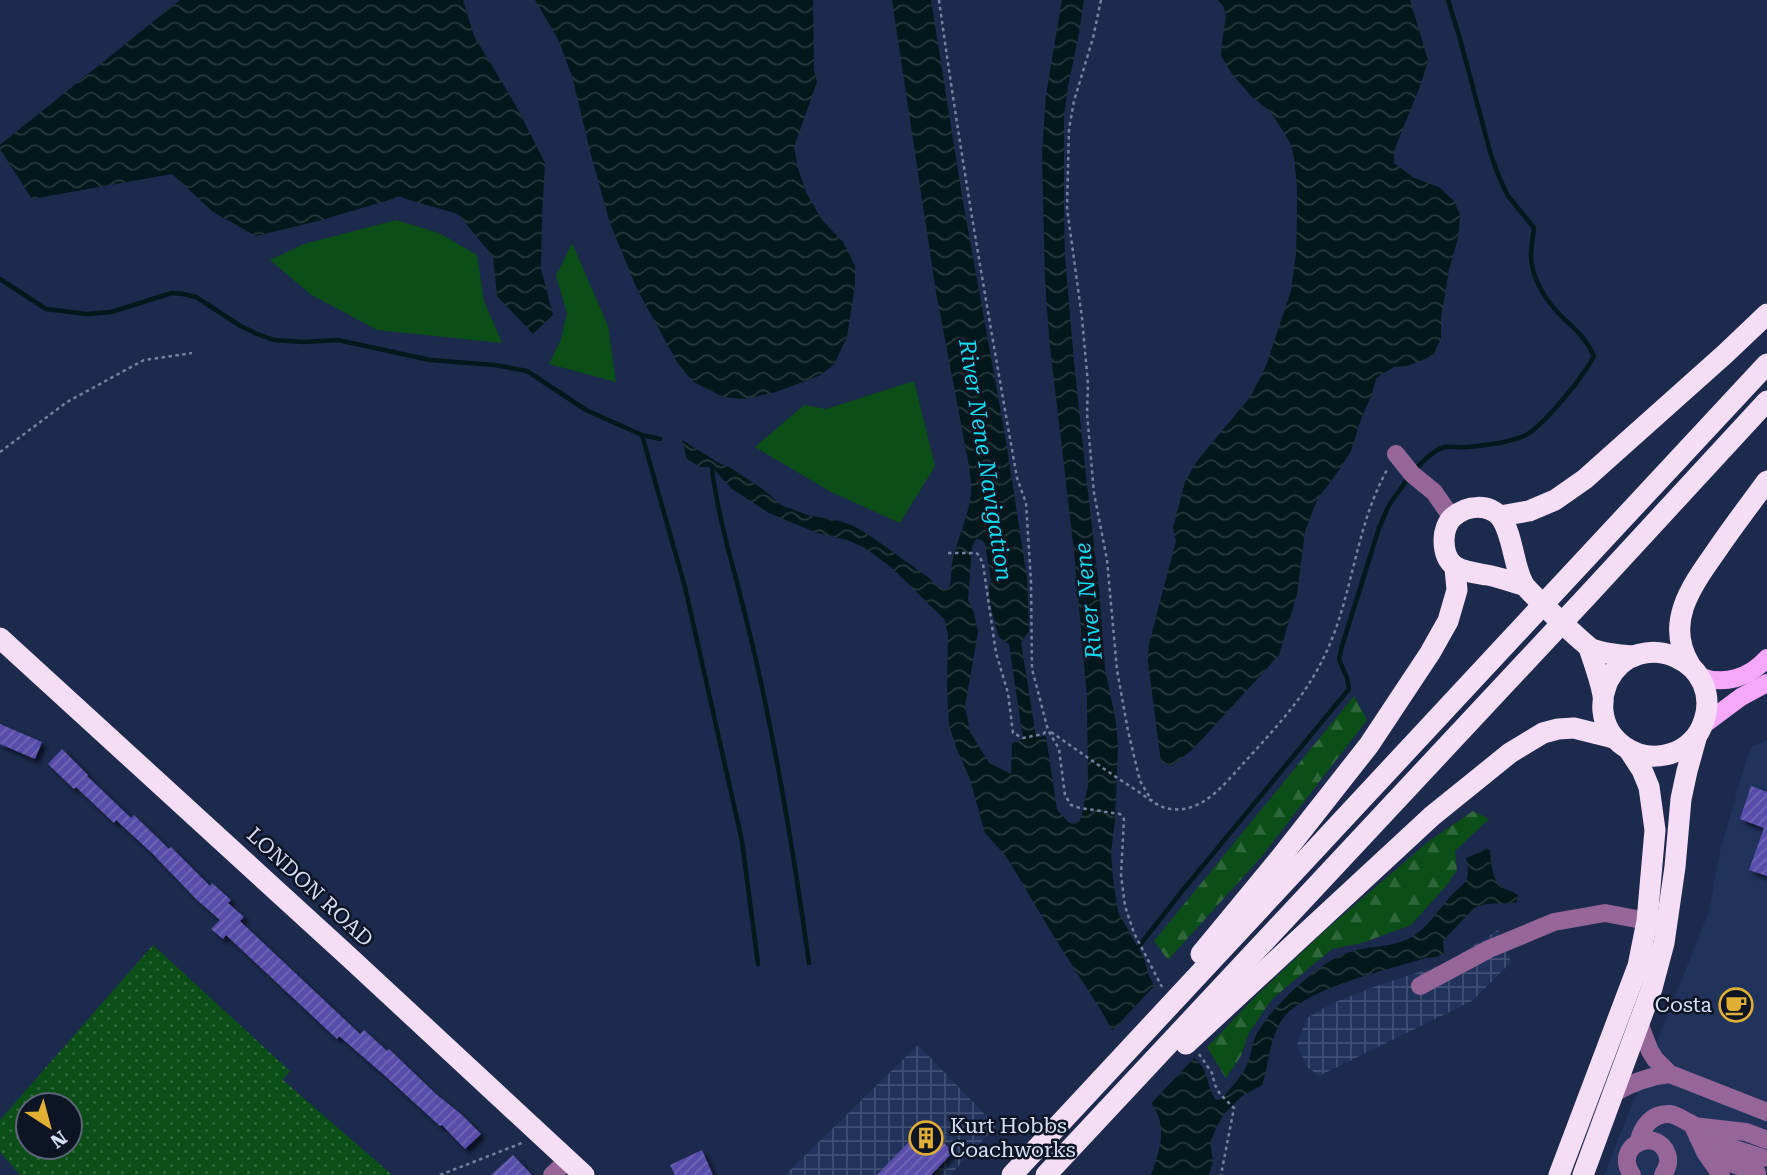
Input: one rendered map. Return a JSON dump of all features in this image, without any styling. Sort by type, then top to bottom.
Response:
[{"type":"highway","points":[[1500,516],[1529,511],[1555,500],[1585,479],[1767,314]]},
{"type":"highway","points":[[1012,1175],[1131,1047],[1176,993],[1571,577],[1767,364]]},
{"type":"highway","points":[[1048,1175],[1195,1026],[1767,401]]},
{"type":"highway","points":[[1583,1175],[1652,988],[1664,943],[1686,771],[1707,710],[1705,692],[1683,653],[1679,637],[1684,603],[1693,584],[1767,481]]},
{"type":"highway","points":[[1523,585],[1455,568],[1447,559],[1444,548],[1444,533],[1452,518],[1464,510],[1478,507],[1491,509],[1500,516],[1508,530],[1511,550],[1523,585],[1589,648],[1605,653],[1634,656]]},
{"type":"highway","points":[[1176,993],[1210,943],[1369,745],[1430,653],[1448,621],[1457,590],[1455,568]]},
{"type":"highway","name":"LONDON ROAD","points":[[0,638],[584,1175]]},
{"type":"highway","points":[[1559,1175],[1638,966],[1647,921],[1655,830],[1649,787],[1642,771],[1607,725],[1603,696],[1589,648]]},
{"type":"highway","points":[[1603,696],[1609,680],[1619,666],[1634,656],[1650,652],[1666,653],[1681,659],[1694,670]]},
{"type":"highway","points":[[1195,1026],[1432,817],[1510,753],[1543,733],[1574,728],[1622,744],[1643,755],[1658,756],[1673,753],[1686,746],[1699,731]]},
{"type":"main road","points":[[1694,670],[1709,680],[1723,681],[1749,673],[1767,657]]},
{"type":"main road","points":[[1699,731],[1741,698],[1767,684]]},
{"type":"street","points":[[1396,454],[1412,474],[1434,492],[1452,518]]},
{"type":"street","points":[[1420,986],[1489,949],[1554,922],[1605,913],[1647,921]]},
{"type":"street","points":[[1639,1023],[1650,1051],[1670,1074],[1767,1112]]},
{"type":"street","points":[[1612,1094],[1636,1081],[1670,1074]]},
{"type":"street","points":[[1638,1143],[1642,1128],[1654,1118],[1671,1114],[1692,1124],[1721,1175]]},
{"type":"street","points":[[1695,1132],[1746,1132],[1767,1140]]},
{"type":"street","points":[[1695,1132],[1761,1163]]},
{"type":"street","points":[[1632,1175],[1628,1168],[1628,1153],[1632,1147],[1647,1140],[1660,1144],[1665,1150],[1668,1157],[1667,1174]]},
{"type":"street","points":[[1707,1154],[1761,1163]]},
{"type":"street","points":[[552,1175],[568,1160]]},
{"type":"path","points":[[939,0],[988,317],[1017,478],[1026,503],[1031,582],[1032,669],[1048,730],[1059,749],[1065,795],[1070,805],[1120,814],[1124,819],[1121,875],[1125,906],[1134,933],[1144,951]]},
{"type":"path","points":[[1101,0],[1069,129],[1067,208],[1086,359],[1087,413],[1094,493],[1107,560],[1117,670],[1140,781],[1152,801]]},
{"type":"path","points":[[0,452],[67,401],[144,360],[192,353]]},
{"type":"path","points":[[1048,730],[1121,781],[1169,809],[1185,809],[1205,801],[1222,788],[1270,734],[1306,687],[1322,660],[1346,593],[1379,484],[1396,454]]},
{"type":"path","points":[[948,553],[975,553],[983,564],[996,653],[1008,693],[1013,733],[1023,738],[1043,734],[1048,730]]},
{"type":"path","points":[[1220,1094],[1234,1108],[1221,1175]]},
{"type":"path","points":[[440,1175],[527,1140]]},
{"type":"shaded area","points":[[1767,740],[1767,1175],[1604,1175],[1709,911],[1720,851],[1745,764],[1752,746]]},
{"type":"shaded area","points":[[1498,930],[1511,962],[1472,1001],[1319,1076],[1306,1066],[1297,1044],[1307,1018],[1333,1003],[1444,964]]},
{"type":"shaded area","points":[[918,1045],[996,1126],[950,1175],[785,1175]]},
{"type":"green space","points":[[396,220],[439,233],[477,255],[484,301],[502,343],[377,330],[310,294],[270,260],[304,244]]},
{"type":"green space","points":[[572,243],[608,326],[616,382],[549,364],[561,339],[567,313],[556,276]]},
{"type":"green space","points":[[914,381],[935,466],[900,523],[831,492],[755,447],[804,405],[826,409]]},
{"type":"green space","points":[[1354,696],[1367,720],[1262,856],[1168,960],[1154,941]]},
{"type":"green space","points":[[1473,811],[1489,819],[1455,851],[1457,870],[1411,925],[1362,943],[1332,949],[1272,999],[1249,1033],[1241,1056],[1226,1078],[1207,1047],[1329,927],[1429,841]]},
{"type":"green space","points":[[153,945],[290,1071],[283,1080],[392,1175],[20,1175],[0,1152],[0,1120],[14,1104],[14,1161],[84,1161],[84,1091],[25,1091]]},
{"type":"water","points":[[180,0],[463,0],[474,36],[515,104],[545,163],[541,269],[553,315],[533,334],[497,296],[493,256],[458,214],[399,197],[256,236],[213,212],[172,174],[32,199],[0,145]]},
{"type":"water","points":[[535,0],[813,0],[814,70],[817,82],[794,147],[807,194],[822,220],[843,242],[855,266],[847,337],[834,364],[821,375],[776,392],[744,399],[723,397],[692,381],[677,362],[637,289],[610,223],[572,76],[558,39]]},
{"type":"water","points":[[892,0],[931,0],[1027,579],[1029,631],[1021,642],[1036,737],[1046,736],[1057,810],[1068,822],[1074,824],[1080,821],[1088,787],[1087,697],[1074,551],[1049,338],[1042,154],[1046,95],[1062,0],[1084,0],[1064,116],[1065,257],[1105,668],[1118,746],[1111,852],[1113,879],[1118,912],[1144,958],[1149,976],[1194,1058],[1206,1074],[1216,1100],[1222,1099],[1242,1074],[1257,1034],[1287,996],[1318,969],[1339,957],[1361,949],[1397,943],[1420,931],[1467,878],[1466,858],[1490,850],[1496,880],[1502,887],[1518,895],[1517,902],[1485,904],[1473,909],[1443,941],[1444,953],[1437,957],[1369,974],[1325,990],[1290,1011],[1276,1030],[1262,1085],[1242,1096],[1225,1113],[1217,1126],[1210,1143],[1213,1161],[1209,1175],[1151,1175],[1161,1139],[1157,1113],[1102,1012],[1006,856],[985,833],[970,779],[949,725],[948,636],[945,620],[891,567],[865,548],[847,540],[817,533],[769,513],[732,489],[712,467],[700,467],[687,459],[682,440],[731,468],[781,505],[808,515],[854,526],[940,588],[947,590],[970,502],[971,484],[936,292]],"holes":[[[976,539],[982,540],[991,580],[989,592],[993,616],[999,637],[1009,644],[1023,739],[1012,743],[1011,774],[989,763],[970,732],[965,706],[978,632],[968,600],[972,547]]]},
{"type":"water","points":[[1218,0],[1410,0],[1428,60],[1394,151],[1394,163],[1414,178],[1439,187],[1454,201],[1460,215],[1458,238],[1449,270],[1441,318],[1441,338],[1433,356],[1407,366],[1394,367],[1376,378],[1351,451],[1317,500],[1305,531],[1297,594],[1279,655],[1193,749],[1172,766],[1161,762],[1148,661],[1149,644],[1176,541],[1173,528],[1185,482],[1197,461],[1251,396],[1266,366],[1291,291],[1296,254],[1297,188],[1290,142],[1270,111],[1252,97],[1221,56],[1226,17],[1224,7]]},
{"type":"pier","points":[[1157,983],[1196,1056],[1149,1106],[1110,1033]]},
{"type":"building","points":[[0,724],[42,742],[35,759],[0,744]]},
{"type":"building","points":[[62,749],[131,818],[134,815],[210,886],[212,883],[231,900],[228,903],[244,917],[240,921],[360,1034],[364,1030],[387,1051],[389,1049],[481,1134],[465,1149],[442,1125],[339,1036],[337,1039],[226,935],[223,939],[211,929],[220,920],[116,820],[114,823],[48,764]]},
{"type":"building","points":[[1751,786],[1767,792],[1767,876],[1749,870],[1764,828],[1740,819]]},
{"type":"building","name":"Kurt Hobbs Coachworks","points":[[925,1125],[953,1152],[931,1175],[877,1175]]},
{"type":"building","points":[[702,1150],[713,1175],[675,1175],[670,1165]]},
{"type":"building","points":[[513,1155],[532,1175],[491,1175]]},
{"type":"waterway","points":[[1415,470],[1432,453],[1445,447],[1489,445],[1513,440],[1534,430],[1563,399],[1594,356],[1581,335],[1551,305],[1537,281],[1531,255],[1534,228],[1508,196],[1499,177],[1448,0]]},
{"type":"waterway","points":[[0,279],[46,309],[87,314],[111,312],[172,293],[183,294],[196,297],[239,325],[274,340],[338,340],[430,360],[495,365],[527,371],[586,410],[642,435],[660,439]]},
{"type":"waterway","points":[[642,435],[685,587],[742,841],[758,964]]},
{"type":"waterway","points":[[712,466],[720,516],[752,643],[777,762],[809,963]]},
{"type":"waterway","points":[[1136,950],[1349,689],[1339,659],[1342,646],[1379,528],[1389,505],[1409,477]]},
{"type":"place","name":"Costa","points":[[1736,1005]]},
{"type":"place","name":"Kurt Hobbs Coachworks","points":[[926,1138]]},
{"type":"water label","name":"River Nene Navigation","points":[[986,460]]},
{"type":"water label","name":"River Nene","points":[[1088,601]]}]
